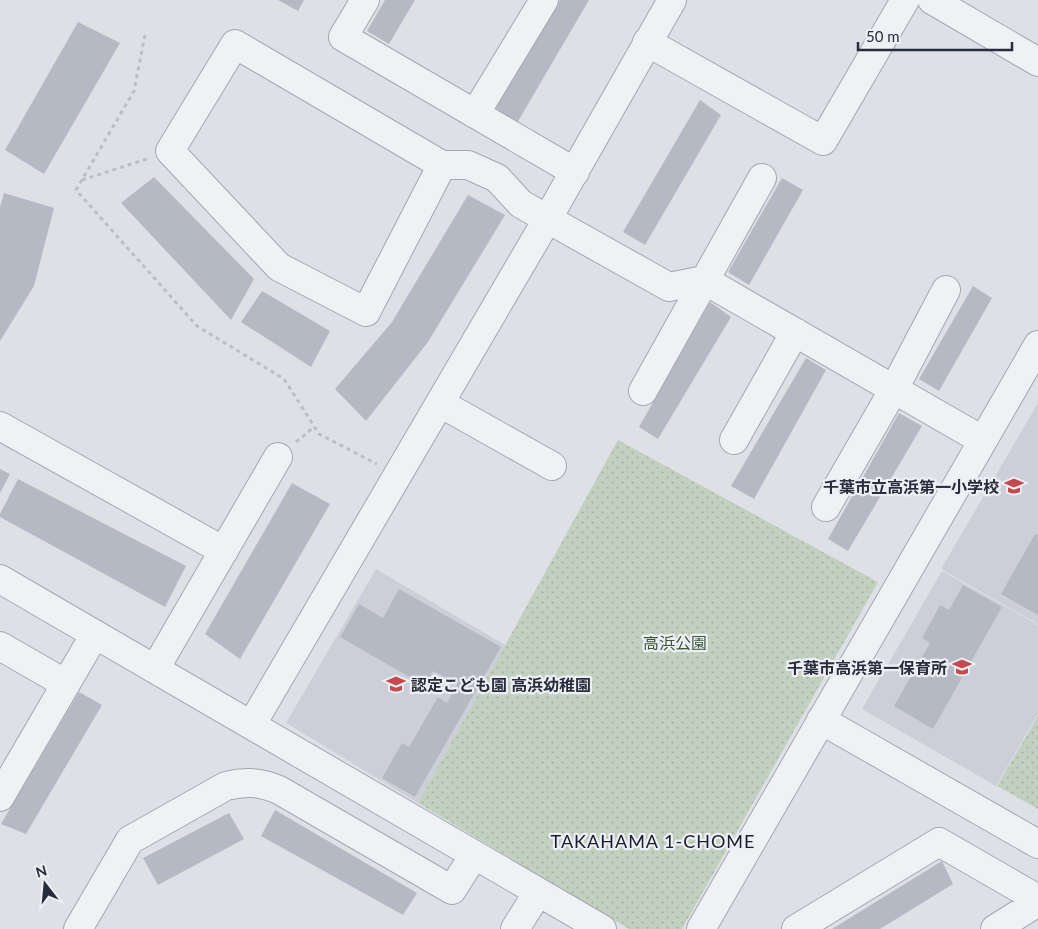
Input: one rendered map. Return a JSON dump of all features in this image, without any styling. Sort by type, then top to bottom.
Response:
[{"type":"street","points":[[365,0],[343,37],[575,172]]},
{"type":"street","points":[[475,114],[544,0]]},
{"type":"street","points":[[252,724],[575,172],[672,0]]},
{"type":"street","points":[[647,42],[823,141],[905,0]]},
{"type":"street","points":[[932,0],[1038,62]]},
{"type":"street","points":[[442,165],[366,312],[279,267],[170,151],[235,44],[442,165],[468,165],[497,178],[521,204],[669,287],[704,280],[982,440]]},
{"type":"street","points":[[642,391],[762,178]]},
{"type":"street","points":[[826,506],[894,390],[946,290]]},
{"type":"street","points":[[734,440],[795,332]]},
{"type":"street","points":[[701,929],[1038,344]]},
{"type":"street","points":[[440,403],[552,466]]},
{"type":"street","points":[[0,426],[224,551]]},
{"type":"street","points":[[155,669],[278,456]]},
{"type":"street","points":[[0,579],[602,929]]},
{"type":"street","points":[[0,797],[95,634]]},
{"type":"street","points":[[0,646],[66,684]]},
{"type":"street","points":[[821,720],[1038,844]]},
{"type":"street","points":[[78,929],[130,840],[226,786],[239,783],[265,784],[279,790],[452,890],[474,855]]},
{"type":"street","points":[[796,929],[939,842],[1038,901],[995,929]]},
{"type":"street","points":[[515,929],[538,892]]},
{"type":"path","points":[[145,34],[134,91],[76,190],[197,326],[284,379],[319,434],[382,466]]},
{"type":"path","points":[[82,180],[170,151]]},
{"type":"shaded area","name":"千葉市立高浜第一小学校","points":[[1038,403],[1038,624],[941,569]]},
{"type":"shaded area","name":"認定こども園 高浜幼稚園","points":[[376,569],[505,645],[418,803],[286,723]]},
{"type":"shaded area","name":"千葉市高浜第一保育所","points":[[942,571],[1038,625],[1038,714],[996,786],[862,709]]},
{"type":"green space","name":"高浜公園","points":[[618,440],[878,582],[682,929],[629,929],[418,803]]},
{"type":"green space","points":[[1038,716],[1038,809],[997,786]]},
{"type":"building","points":[[278,0],[304,0],[298,11]]},
{"type":"building","points":[[385,0],[415,0],[389,44],[367,31]]},
{"type":"building","points":[[560,0],[589,0],[517,123],[496,108]]},
{"type":"building","points":[[78,22],[120,43],[44,174],[5,150]]},
{"type":"building","points":[[700,100],[721,115],[645,245],[623,232]]},
{"type":"building","points":[[154,177],[254,279],[231,320],[121,203]]},
{"type":"building","points":[[782,178],[803,190],[749,285],[728,272]]},
{"type":"building","points":[[4,193],[54,208],[34,286],[0,341],[0,207]]},
{"type":"building","points":[[468,195],[505,215],[428,342],[366,421],[335,389],[392,322]]},
{"type":"building","points":[[973,286],[992,298],[939,391],[919,379]]},
{"type":"building","points":[[262,291],[330,331],[311,367],[241,322]]},
{"type":"building","points":[[710,302],[731,317],[658,439],[639,427]]},
{"type":"building","points":[[806,358],[826,370],[754,499],[731,486]]},
{"type":"building","points":[[899,413],[922,426],[848,551],[828,539]]},
{"type":"building","points":[[0,469],[10,474],[0,493]]},
{"type":"building","points":[[18,479],[186,566],[165,607],[0,517]]},
{"type":"building","points":[[292,483],[330,504],[240,659],[205,634]]},
{"type":"building","points":[[1035,534],[1038,535],[1038,615],[1001,594]]},
{"type":"building","points":[[963,585],[1002,607],[933,729],[894,706],[930,643],[922,638],[940,605],[949,610]]},
{"type":"building","points":[[399,589],[501,647],[415,797],[382,778],[402,743],[409,747],[438,697],[447,703],[457,684],[433,671],[425,686],[340,637],[359,604],[383,618]]},
{"type":"building","points":[[79,692],[102,705],[26,834],[1,824]]},
{"type":"building","points":[[275,810],[417,893],[403,915],[261,836]]},
{"type":"building","points":[[229,813],[244,839],[158,885],[143,858]]},
{"type":"building","points":[[942,861],[953,884],[880,929],[832,929]]},
{"type":"place","name":"千葉市立高浜第一小学校","points":[[1014,486]]},
{"type":"place","name":"千葉市高浜第一保育所","points":[[962,667]]},
{"type":"place","name":"認定こども園 高浜幼稚園","points":[[396,684]]},
{"type":"district","name":"TAKAHAMA 1-CHOME","points":[[653,841]]}]
